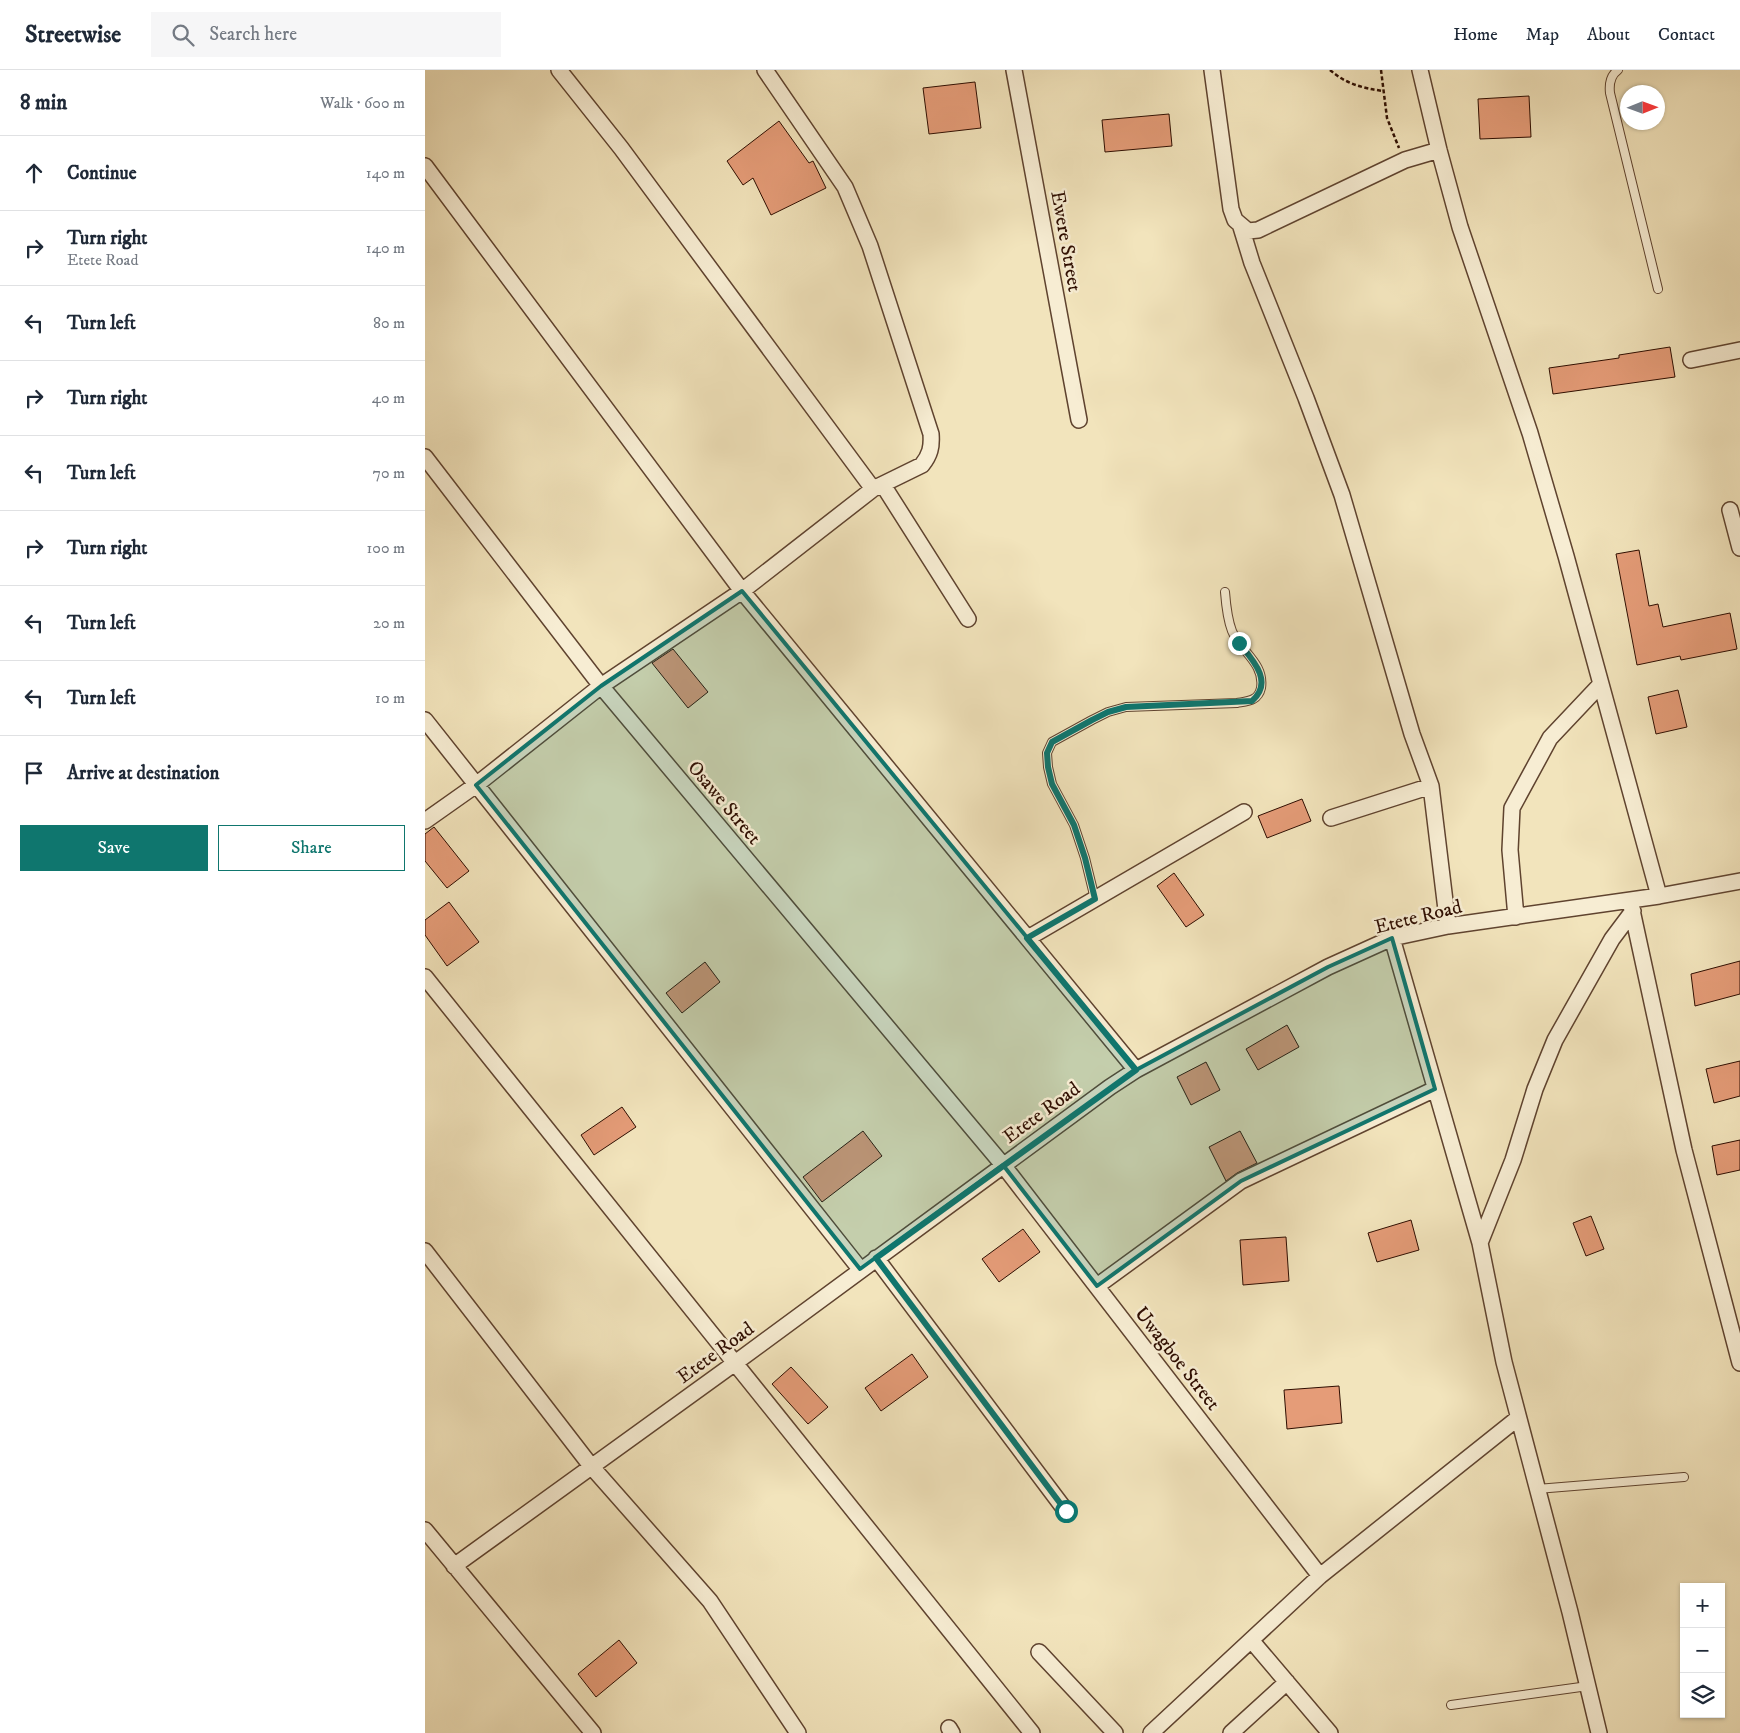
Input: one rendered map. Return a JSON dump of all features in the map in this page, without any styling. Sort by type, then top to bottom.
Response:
[{"type":"street","points":[[559,70],[621,148],[878,487],[968,619]]},
{"type":"street","points":[[425,821],[476,785],[601,686],[742,591],[878,487],[922,465],[931,451],[931,434],[870,246],[845,187],[765,70]]},
{"type":"street","name":"Ewere Street","points":[[1014,70],[1079,420]]},
{"type":"street","points":[[1212,70],[1231,209],[1235,220],[1248,231],[1258,230],[1405,160],[1439,150]]},
{"type":"street","points":[[1420,70],[1460,227],[1530,433],[1659,896]]},
{"type":"street","points":[[425,166],[742,591],[1136,1070]]},
{"type":"street","points":[[1241,227],[1251,263],[1306,398],[1342,495],[1412,734],[1431,786],[1449,926]]},
{"type":"street","points":[[1691,360],[1740,350]]},
{"type":"street","name":"Osawe Street","points":[[425,456],[601,686],[1003,1165]]},
{"type":"street","points":[[1730,510],[1740,548]]},
{"type":"street","points":[[1516,917],[1510,850],[1512,808],[1550,738],[1601,684]]},
{"type":"street","points":[[425,720],[860,1269]]},
{"type":"street","points":[[1331,818],[1431,786]]},
{"type":"street","points":[[1027,938],[1244,812]]},
{"type":"street","name":"Etete Road","points":[[454,1566],[1136,1070],[1328,967],[1392,938],[1449,926],[1516,917],[1632,906],[1659,896],[1740,881]]},
{"type":"street","points":[[1480,1243],[1513,1160],[1535,1089],[1555,1040],[1632,906]]},
{"type":"street","points":[[1632,906],[1683,1150],[1740,1363]]},
{"type":"street","points":[[1392,938],[1480,1243],[1504,1362],[1571,1612],[1599,1733]]},
{"type":"street","points":[[425,977],[1031,1733]]},
{"type":"street","points":[[1097,1286],[1241,1181],[1435,1089]]},
{"type":"street","name":"Uwagboe Street","points":[[1003,1165],[1320,1576]]},
{"type":"street","points":[[425,1251],[591,1466],[709,1601],[798,1733]]},
{"type":"street","points":[[876,1258],[1066,1511]]},
{"type":"street","points":[[1151,1733],[1320,1576],[1518,1418]]},
{"type":"street","points":[[425,1530],[593,1733]]},
{"type":"street","points":[[1251,1640],[1330,1733]]},
{"type":"street","points":[[1039,1652],[1115,1733]]},
{"type":"street","points":[[1231,1733],[1287,1682]]},
{"type":"lane","points":[[1618,70],[1609,85],[1610,93],[1658,289]]},
{"type":"lane","points":[[1095,899],[1085,858],[1074,825],[1052,784],[1047,753],[1052,742],[1108,712],[1126,707],[1237,703],[1252,701],[1260,694],[1262,684],[1258,667],[1232,632],[1228,619],[1225,592]]},
{"type":"lane","points":[[1537,1489],[1684,1477]]},
{"type":"lane","points":[[1451,1705],[1588,1686]]},
{"type":"path","points":[[1330,70],[1349,84],[1360,88],[1383,91]]},
{"type":"path","points":[[1381,70],[1387,118],[1405,160]]},
{"type":"highlighted area","points":[[742,591],[1136,1070],[1328,967],[1392,938],[1435,1089],[1241,1181],[1097,1286],[1003,1165],[860,1269],[476,785],[601,686]]},
{"type":"building","points":[[975,82],[981,128],[929,134],[923,88]]},
{"type":"building","points":[[1529,96],[1531,137],[1480,139],[1478,99]]},
{"type":"building","points":[[1169,114],[1172,146],[1105,152],[1102,120]]},
{"type":"building","points":[[779,121],[809,163],[813,161],[826,188],[771,215],[753,178],[743,185],[727,161]]},
{"type":"building","points":[[1670,347],[1675,377],[1553,394],[1549,368],[1619,358],[1619,355]]},
{"type":"building","points":[[1639,550],[1649,606],[1658,604],[1663,627],[1730,613],[1737,649],[1681,660],[1680,656],[1637,665],[1616,554]]},
{"type":"building","points":[[673,649],[708,692],[688,708],[652,663]]},
{"type":"building","points":[[1678,690],[1687,727],[1656,734],[1648,697]]},
{"type":"building","points":[[1302,799],[1311,821],[1267,838],[1258,816]]},
{"type":"building","points":[[434,827],[469,871],[447,888],[425,861],[425,834]]},
{"type":"building","points":[[1174,873],[1204,915],[1186,927],[1157,886]]},
{"type":"building","points":[[449,902],[479,942],[447,966],[425,935],[425,920]]},
{"type":"building","points":[[1740,961],[1740,994],[1695,1006],[1691,974]]},
{"type":"building","points":[[705,962],[720,982],[682,1013],[666,993]]},
{"type":"building","points":[[1287,1025],[1299,1047],[1258,1070],[1246,1049]]},
{"type":"building","points":[[1740,1061],[1740,1096],[1714,1103],[1706,1069]]},
{"type":"building","points":[[1206,1062],[1220,1090],[1191,1105],[1177,1077]]},
{"type":"building","points":[[622,1107],[636,1127],[594,1155],[581,1135]]},
{"type":"building","points":[[863,1131],[882,1156],[822,1202],[803,1177]]},
{"type":"building","points":[[1240,1131],[1257,1163],[1226,1181],[1209,1147]]},
{"type":"building","points":[[1740,1140],[1740,1170],[1717,1175],[1712,1146]]},
{"type":"building","points":[[1591,1216],[1604,1249],[1586,1256],[1573,1223]]},
{"type":"building","points":[[1411,1220],[1419,1250],[1377,1262],[1368,1233]]},
{"type":"building","points":[[1023,1229],[1040,1252],[999,1282],[982,1259]]},
{"type":"building","points":[[1286,1237],[1289,1281],[1243,1285],[1240,1240]]},
{"type":"building","points":[[912,1354],[928,1377],[881,1411],[865,1388]]},
{"type":"building","points":[[791,1367],[828,1407],[808,1424],[772,1384]]},
{"type":"building","points":[[1339,1386],[1342,1423],[1287,1429],[1284,1390]]},
{"type":"building","points":[[619,1640],[637,1663],[596,1697],[578,1674]]},
{"type":"route","points":[[1066,1511],[876,1258],[1136,1070],[1027,938],[1095,899],[1085,858],[1074,825],[1052,784],[1047,753],[1052,742],[1108,712],[1126,707],[1252,701],[1260,694],[1262,684],[1258,667],[1239,643]]}]
